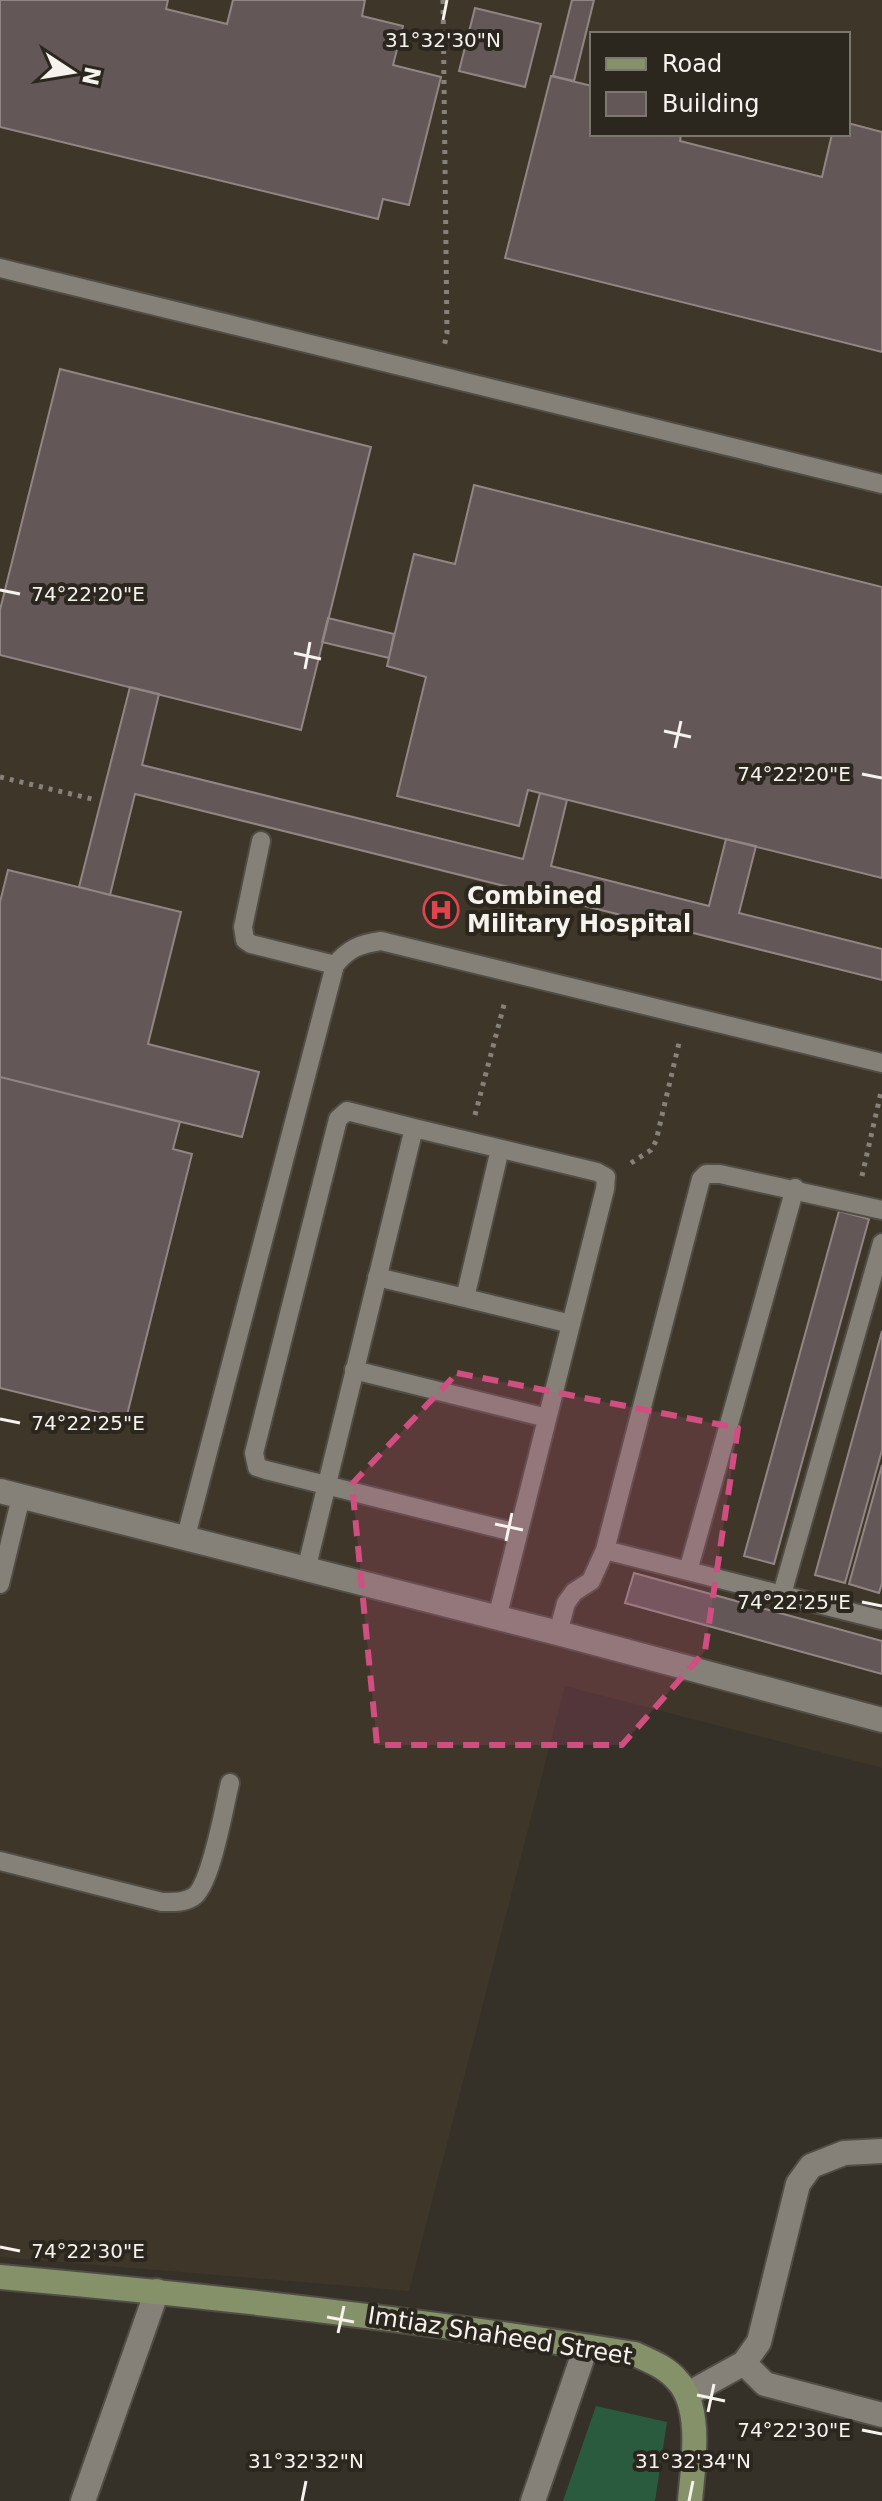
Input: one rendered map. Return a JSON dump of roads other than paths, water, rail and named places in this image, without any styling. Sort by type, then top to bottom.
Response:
[{"type":"street","points":[[10,1494],[558,1633],[882,1720]]},
{"type":"street","points":[[690,2501],[695,2433],[688,2394],[744,2363],[759,2342],[798,2184],[811,2166],[844,2153],[882,2151]]},
{"type":"street","name":"Imtiaz Shaheed Street","points":[[0,2277],[157,2291],[422,2322],[635,2354],[657,2364],[677,2379],[688,2394]]},
{"type":"street","points":[[83,2501],[157,2291]]},
{"type":"street","points":[[533,2501],[586,2347]]},
{"type":"street","points":[[744,2363],[765,2384],[882,2415]]},
{"type":"lane","points":[[0,268],[882,484]]},
{"type":"lane","points":[[261,841],[243,927],[245,940],[335,965]]},
{"type":"lane","points":[[185,1540],[335,965],[346,952],[361,944],[381,941],[882,1063]]},
{"type":"lane","points":[[497,1618],[606,1177],[597,1172],[347,1111],[338,1119],[254,1453],[257,1467],[517,1533]]},
{"type":"lane","points":[[306,1570],[414,1128]]},
{"type":"lane","points":[[465,1298],[500,1149]]},
{"type":"lane","points":[[558,1633],[566,1603],[574,1592],[591,1581],[605,1550],[701,1179],[712,1173],[795,1188],[882,1210]]},
{"type":"lane","points":[[688,1571],[795,1188]]},
{"type":"lane","points":[[782,1594],[882,1243]]},
{"type":"lane","points":[[377,1277],[571,1324]]},
{"type":"lane","points":[[354,1370],[547,1418]]},
{"type":"lane","points":[[0,1584],[10,1494]]},
{"type":"lane","points":[[605,1550],[882,1620]]},
{"type":"lane","points":[[0,1861],[162,1902],[180,1902],[195,1896],[206,1882],[230,1783]]},
{"type":"place","name":"Combined Military Hospital","points":[[441,910]]}]
